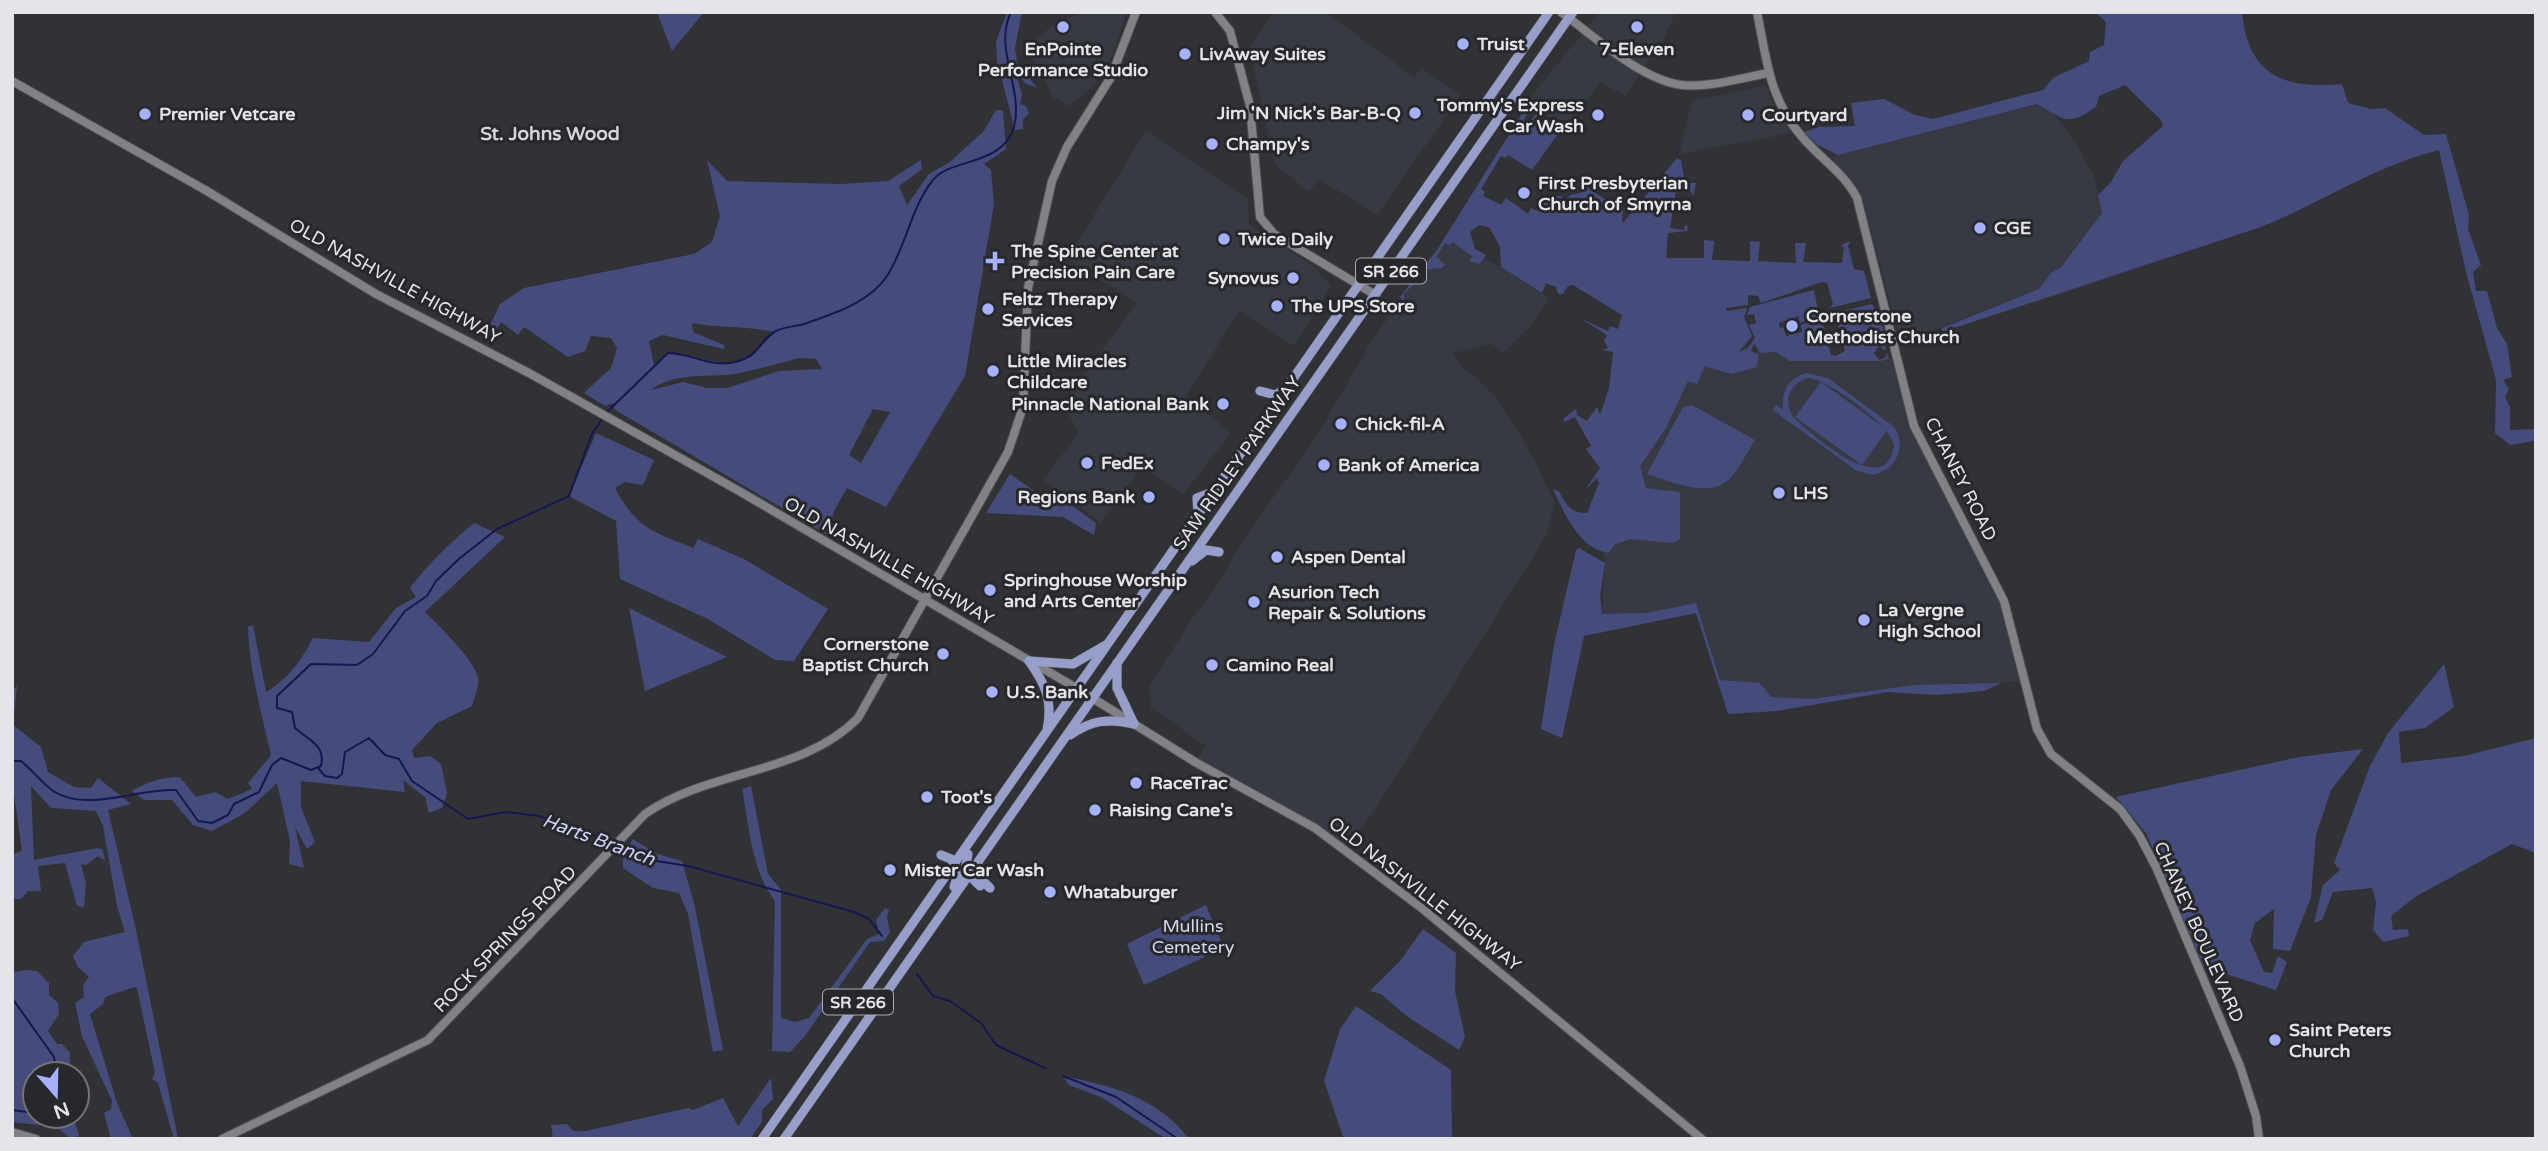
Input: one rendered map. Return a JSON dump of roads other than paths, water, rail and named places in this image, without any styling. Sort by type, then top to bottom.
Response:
[{"type":"main road","name":"SAM RIDLEY PARKWAY","points":[[762,1139],[1196,520],[1199,508],[1197,498],[1207,496],[1217,489],[1549,12]]},
{"type":"main road","name":"SAM RIDLEY PARKWAY","points":[[785,1139],[1568,14]]},
{"type":"main road","points":[[1266,419],[1268,406],[1260,391],[1275,395],[1289,386]]},
{"type":"main road","points":[[1179,575],[1206,550],[1219,552],[1210,541],[1211,528]]},
{"type":"main road","points":[[1029,661],[1073,664],[1111,642]]},
{"type":"main road","points":[[1029,661],[1045,685],[1050,699],[1046,734]]},
{"type":"main road","points":[[1116,663],[1117,688],[1134,724]]},
{"type":"main road","points":[[1065,739],[1094,721],[1113,719],[1134,724]]},
{"type":"main road","points":[[981,886],[968,876],[964,867],[965,858],[1002,804],[1001,800]]},
{"type":"main road","points":[[919,945],[920,936],[957,882],[959,872],[951,859],[941,855],[948,863],[948,876]]},
{"type":"main road","points":[[919,945],[931,934],[964,888],[972,884],[990,888],[977,875],[978,861]]},
{"type":"street","name":"ROCK SPRINGS ROAD","points":[[222,1139],[428,1040],[645,814],[671,797],[789,759],[828,742],[846,731],[858,718],[1008,452],[1017,430],[1026,377],[1028,288],[1052,181],[1067,147],[1111,77],[1136,12]]},
{"type":"street","points":[[1215,12],[1230,32],[1250,106],[1260,217],[1274,234],[1374,294]]},
{"type":"street","name":"CHANEY ROAD","points":[[1757,12],[1768,73],[1776,100],[1803,138],[1839,172],[1857,198],[1914,426],[1993,577]]},
{"type":"street","points":[[1568,14],[1647,73],[1671,83],[1698,85],[1768,73]]},
{"type":"street","name":"OLD NASHVILLE HIGHWAY","points":[[12,81],[207,191],[376,293],[610,418],[1078,689],[1345,849],[1509,978],[1702,1139]]},
{"type":"street","name":"CHANEY BOULEVARD","points":[[1993,577],[2004,601],[2031,710],[2043,743],[2067,768],[2120,809],[2139,835],[2156,867],[2250,1094],[2259,1139]]},
{"type":"street","points":[[12,1132],[36,1139]]},
{"type":"waterway","points":[[607,412],[668,353],[714,363],[740,361],[753,354],[776,331],[840,311],[862,300],[880,285],[894,265],[919,202],[933,180],[951,168],[988,155],[1008,140],[1016,113],[1005,40],[1011,12]]},
{"type":"waterway","points":[[12,761],[21,761],[53,791],[82,800],[176,790],[198,821],[212,823],[228,815],[234,804],[259,792],[272,765],[281,758],[311,770],[321,766],[322,759],[318,748],[295,728],[292,712],[277,708],[277,696],[311,664],[357,665],[373,654],[405,611],[427,596],[436,581],[460,558],[497,529],[569,496],[592,434],[602,419]]},
{"type":"waterway","name":"Harts Branch","points":[[318,768],[325,776],[337,778],[342,774],[345,752],[369,738],[385,755],[399,759],[412,781],[468,819],[505,812],[539,816],[614,843]]},
{"type":"waterway","name":"Harts Branch","points":[[620,845],[657,861],[688,866],[854,912],[869,919],[882,936]]},
{"type":"waterway","name":"Harts Branch","points":[[917,974],[933,996],[950,1001],[981,1023],[996,1045],[1045,1068]]},
{"type":"waterway","name":"Harts Branch","points":[[12,998],[55,1060]]},
{"type":"waterway","name":"Harts Branch","points":[[1063,1076],[1116,1097],[1178,1139]]},
{"type":"waterway","name":"Harts Branch","points":[[12,1110],[21,1111]]},
{"type":"place","name":"EnPointe Performance Studio","points":[[1063,27]]},
{"type":"place","name":"7-Eleven","points":[[1637,27]]},
{"type":"place","name":"Truist","points":[[1463,44]]},
{"type":"place","name":"LivAway Suites","points":[[1185,54]]},
{"type":"place","name":"Jim 'N Nick's Bar-B-Q","points":[[1415,113]]},
{"type":"place","name":"Premier Vetcare","points":[[145,114]]},
{"type":"place","name":"Tommy's Express Car Wash","points":[[1598,115]]},
{"type":"place","name":"Courtyard","points":[[1748,115]]},
{"type":"place","name":"Champy's","points":[[1212,144]]},
{"type":"place","name":"First Presbyterian Church of Smyrna","points":[[1524,193]]},
{"type":"place","name":"CGE","points":[[1980,228]]},
{"type":"place","name":"Twice Daily","points":[[1224,239]]},
{"type":"place","name":"The Spine Center at Precision Pain Care","points":[[995,261]]},
{"type":"place","name":"Synovus","points":[[1293,278]]},
{"type":"place","name":"The UPS Store","points":[[1277,306]]},
{"type":"place","name":"Feltz Therapy Services","points":[[988,309]]},
{"type":"place","name":"Cornerstone Methodist Church","points":[[1792,326]]},
{"type":"place","name":"Little Miracles Childcare","points":[[993,371]]},
{"type":"place","name":"Pinnacle National Bank","points":[[1223,404]]},
{"type":"place","name":"Chick-fil-A","points":[[1341,424]]},
{"type":"place","name":"FedEx","points":[[1087,463]]},
{"type":"place","name":"Bank of America","points":[[1324,465]]},
{"type":"place","name":"LHS","points":[[1779,493]]},
{"type":"place","name":"Regions Bank","points":[[1149,497]]},
{"type":"place","name":"Aspen Dental","points":[[1277,557]]},
{"type":"place","name":"Springhouse Worship and Arts Center","points":[[990,590]]},
{"type":"place","name":"Asurion Tech Repair & Solutions","points":[[1254,602]]},
{"type":"place","name":"La Vergne High School","points":[[1864,620]]},
{"type":"place","name":"Cornerstone Baptist Church","points":[[943,654]]},
{"type":"place","name":"Camino Real","points":[[1212,665]]},
{"type":"place","name":"U.S. Bank","points":[[992,692]]},
{"type":"place","name":"RaceTrac","points":[[1136,783]]},
{"type":"place","name":"Toot's","points":[[927,797]]},
{"type":"place","name":"Raising Cane's","points":[[1095,810]]},
{"type":"place","name":"Mister Car Wash","points":[[890,870]]},
{"type":"place","name":"Whataburger","points":[[1050,892]]},
{"type":"place","name":"Saint Peters Church","points":[[2275,1040]]},
{"type":"district","name":"St. Johns Wood","points":[[550,133]]},
{"type":"park label","name":"Mullins Cemetery","points":[[1193,936]]}]
